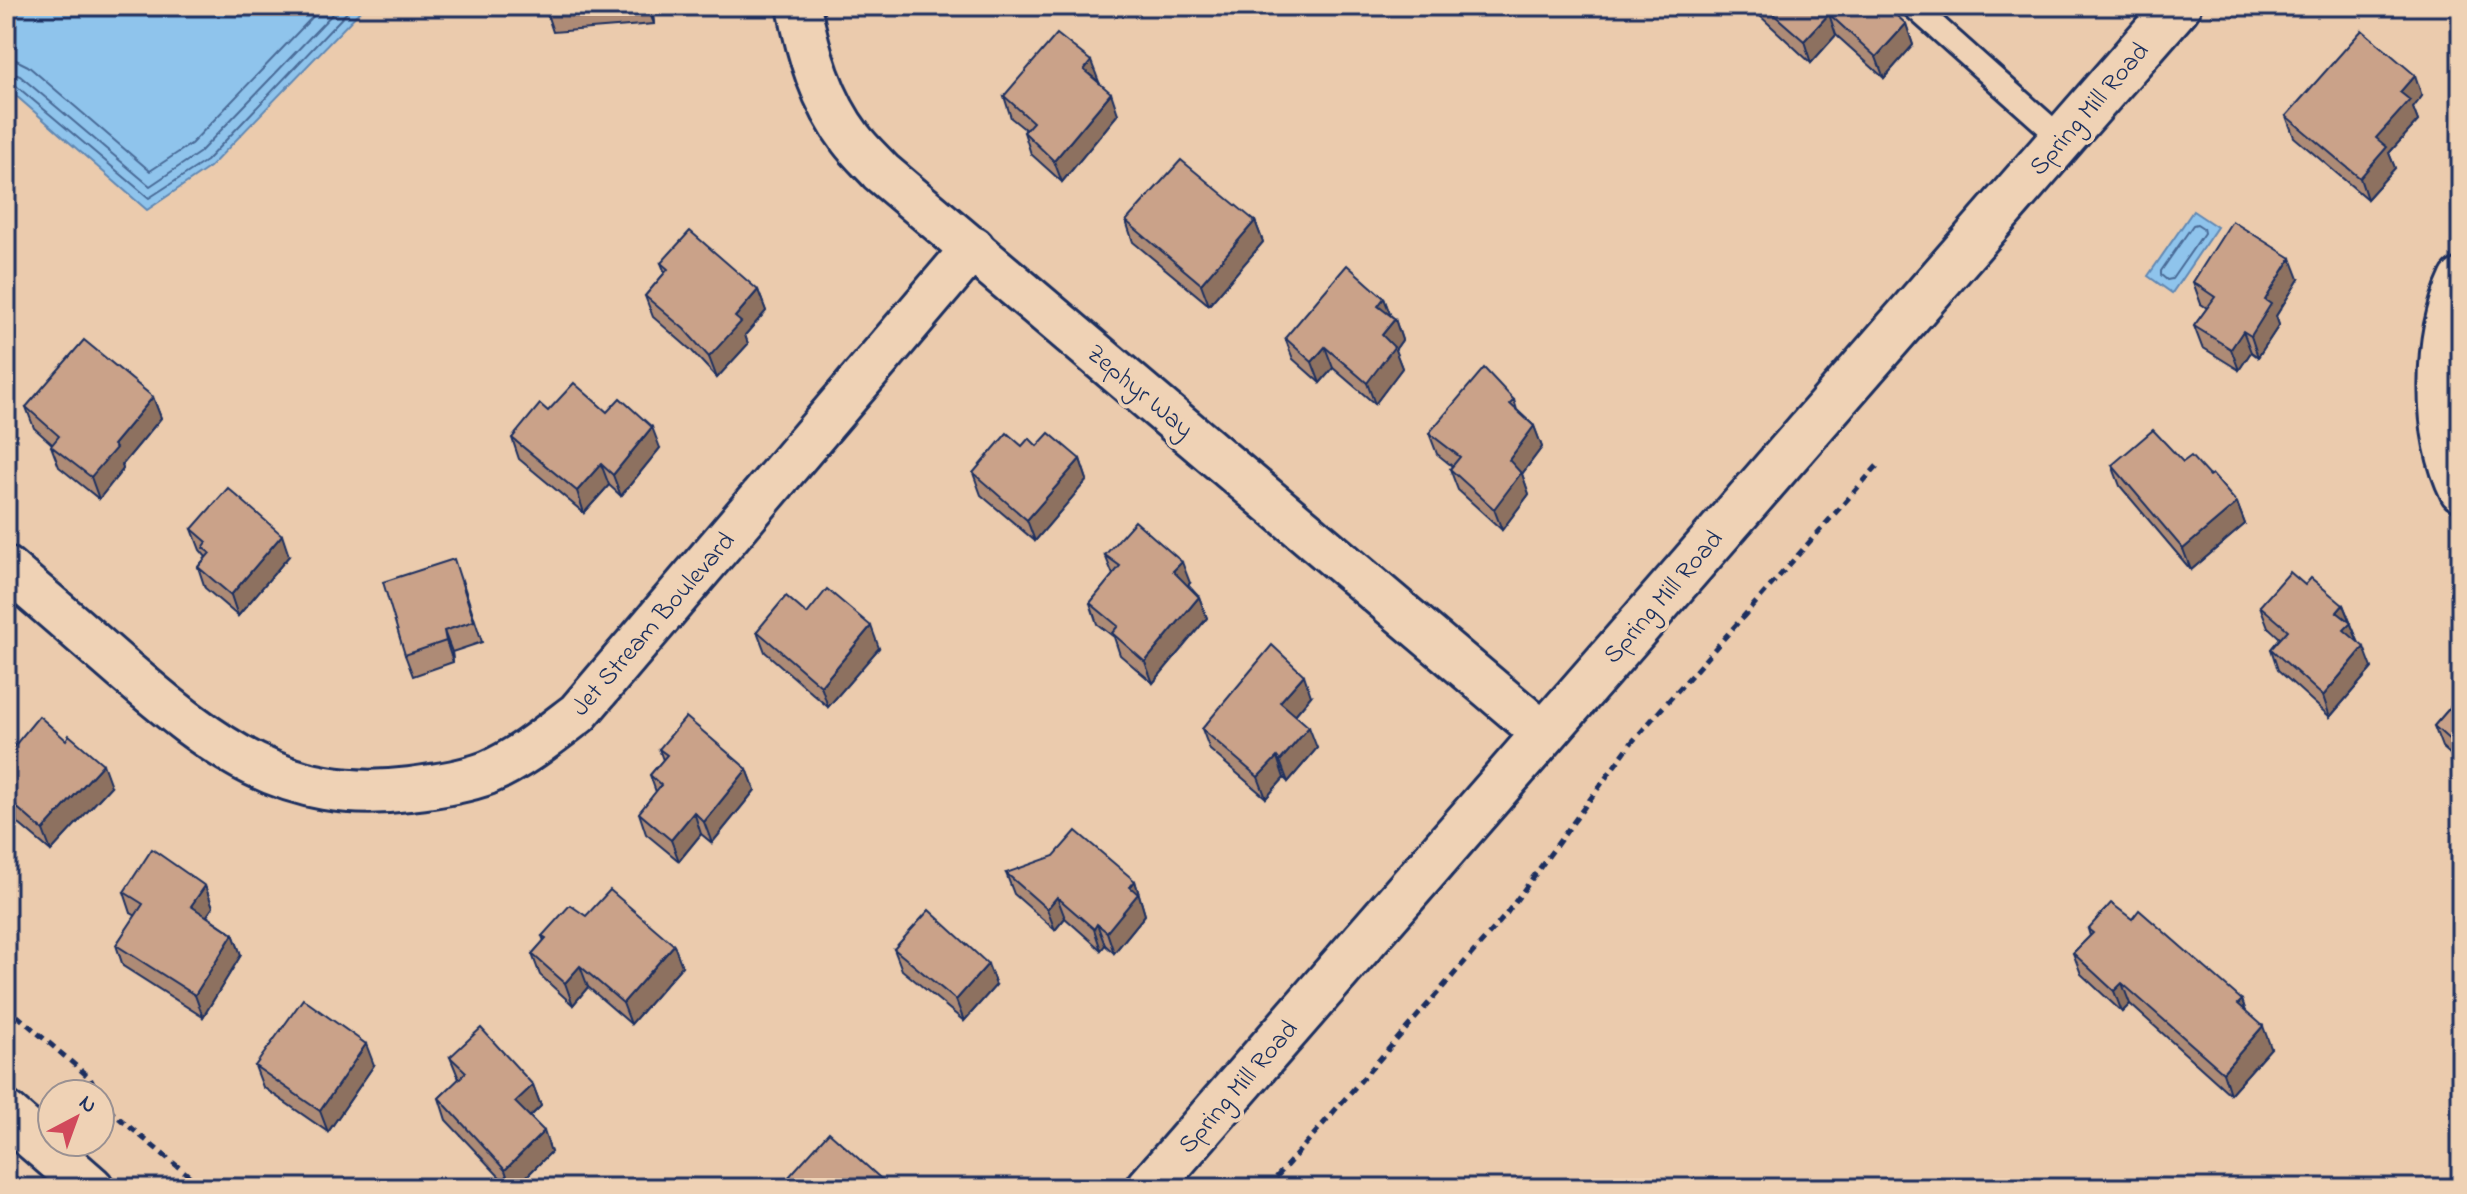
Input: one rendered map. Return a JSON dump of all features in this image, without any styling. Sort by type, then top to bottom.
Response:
[{"type":"street","name":"Zephyr Way","points":[[799,6],[806,43],[823,93],[851,139],[881,172],[1543,733]]},
{"type":"street","name":"Spring Mill Road","points":[[1149,1188],[2178,6]]},
{"type":"street","name":"Jet Stream Boulevard","points":[[6,568],[190,726],[265,772],[327,789],[384,793],[435,786],[486,773],[522,754],[578,713],[973,248]]},
{"type":"street","points":[[2461,280],[2452,299],[2442,355],[2441,411],[2452,473],[2461,490]]},
{"type":"street","points":[[6,1100],[36,1122]]},
{"type":"street","points":[[6,1114],[91,1188]]},
{"type":"street","points":[[86,1158],[127,1188]]},
{"type":"lane","points":[[1913,6],[2062,139]]},
{"type":"path","points":[[1267,1188],[1504,917],[1632,742],[1877,466]]},
{"type":"path","points":[[6,1006],[90,1078]]},
{"type":"path","points":[[116,1116],[204,1188]]},
{"type":"water","points":[[6,6],[365,6],[210,167],[147,210],[6,87]]},
{"type":"water","points":[[2193,211],[2217,227],[2172,293],[2148,276]]},
{"type":"building","points":[[545,6],[606,6],[546,11]]},
{"type":"building","points":[[1764,6],[1886,6],[1906,24],[1876,57],[1829,14],[1804,41]]},
{"type":"building","points":[[2362,30],[2415,75],[2400,92],[2410,100],[2376,138],[2387,147],[2360,178],[2286,116]]},
{"type":"building","points":[[1057,34],[1091,61],[1084,70],[1111,93],[1054,161],[1024,132],[1033,122],[1004,96]]},
{"type":"building","points":[[1181,160],[1255,221],[1201,284],[1126,221]]},
{"type":"building","points":[[2232,221],[2291,258],[2265,300],[2271,304],[2251,336],[2243,331],[2231,349],[2194,326],[2215,297],[2193,282]]},
{"type":"building","points":[[690,231],[758,290],[735,317],[741,322],[709,357],[684,329],[645,296],[668,269],[661,263]]},
{"type":"building","points":[[1347,265],[1384,298],[1378,306],[1395,319],[1382,335],[1394,347],[1367,383],[1325,347],[1312,362],[1285,338]]},
{"type":"building","points":[[84,340],[153,397],[91,477],[51,446],[59,436],[26,407]]},
{"type":"building","points":[[1484,368],[1514,400],[1510,404],[1534,426],[1509,460],[1521,473],[1494,509],[1450,469],[1460,457],[1429,433]]},
{"type":"building","points":[[574,383],[607,412],[620,398],[652,427],[613,475],[601,464],[577,491],[512,438],[540,404],[548,411]]},
{"type":"building","points":[[2153,430],[2183,462],[2191,456],[2209,476],[2212,474],[2237,503],[2183,549],[2112,465]]},
{"type":"building","points":[[1007,433],[1022,446],[1029,438],[1037,446],[1049,433],[1080,459],[1027,520],[973,473]]},
{"type":"building","points":[[228,488],[282,535],[231,595],[198,567],[210,553],[203,548],[207,542],[192,529]]},
{"type":"building","points":[[1135,521],[1182,562],[1173,571],[1199,597],[1145,662],[1112,633],[1118,626],[1090,603],[1120,566],[1105,555]]},
{"type":"building","points":[[454,559],[474,621],[444,631],[446,641],[405,655],[383,582]]},
{"type":"building","points":[[2290,572],[2305,585],[2311,578],[2343,605],[2337,612],[2351,623],[2344,630],[2364,647],[2323,696],[2271,649],[2288,630],[2260,606]]},
{"type":"building","points":[[827,589],[871,626],[821,686],[757,631],[786,596],[807,614]]},
{"type":"building","points":[[1272,645],[1304,675],[1280,702],[1309,727],[1280,761],[1277,757],[1258,777],[1202,729]]},
{"type":"building","points":[[2461,695],[2461,750],[2434,726]]},
{"type":"building","points":[[39,716],[66,740],[69,735],[103,764],[43,830],[6,798],[6,756]]},
{"type":"building","points":[[686,717],[747,769],[704,822],[694,812],[671,840],[639,813],[661,785],[650,775],[667,755],[659,749]]},
{"type":"building","points":[[1076,831],[1135,881],[1130,887],[1138,894],[1107,932],[1097,924],[1094,929],[1057,897],[1047,909],[1006,873],[1054,856]]},
{"type":"building","points":[[152,849],[205,886],[191,906],[233,934],[195,995],[116,945],[143,904],[124,892]]},
{"type":"building","points":[[610,890],[674,945],[623,1003],[580,966],[565,983],[532,954],[546,938],[542,936],[570,905],[586,916]]},
{"type":"building","points":[[2111,903],[2132,919],[2139,910],[2242,1000],[2238,1004],[2263,1026],[2223,1072],[2122,983],[2114,991],[2073,953],[2093,933],[2088,929]]},
{"type":"building","points":[[929,910],[988,964],[956,1000],[894,949]]},
{"type":"building","points":[[303,999],[366,1044],[320,1111],[255,1066]]},
{"type":"building","points":[[481,1028],[533,1085],[515,1102],[544,1131],[505,1170],[439,1098],[466,1072],[450,1057]]},
{"type":"building","points":[[829,1132],[889,1186],[888,1188],[779,1188]]}]
